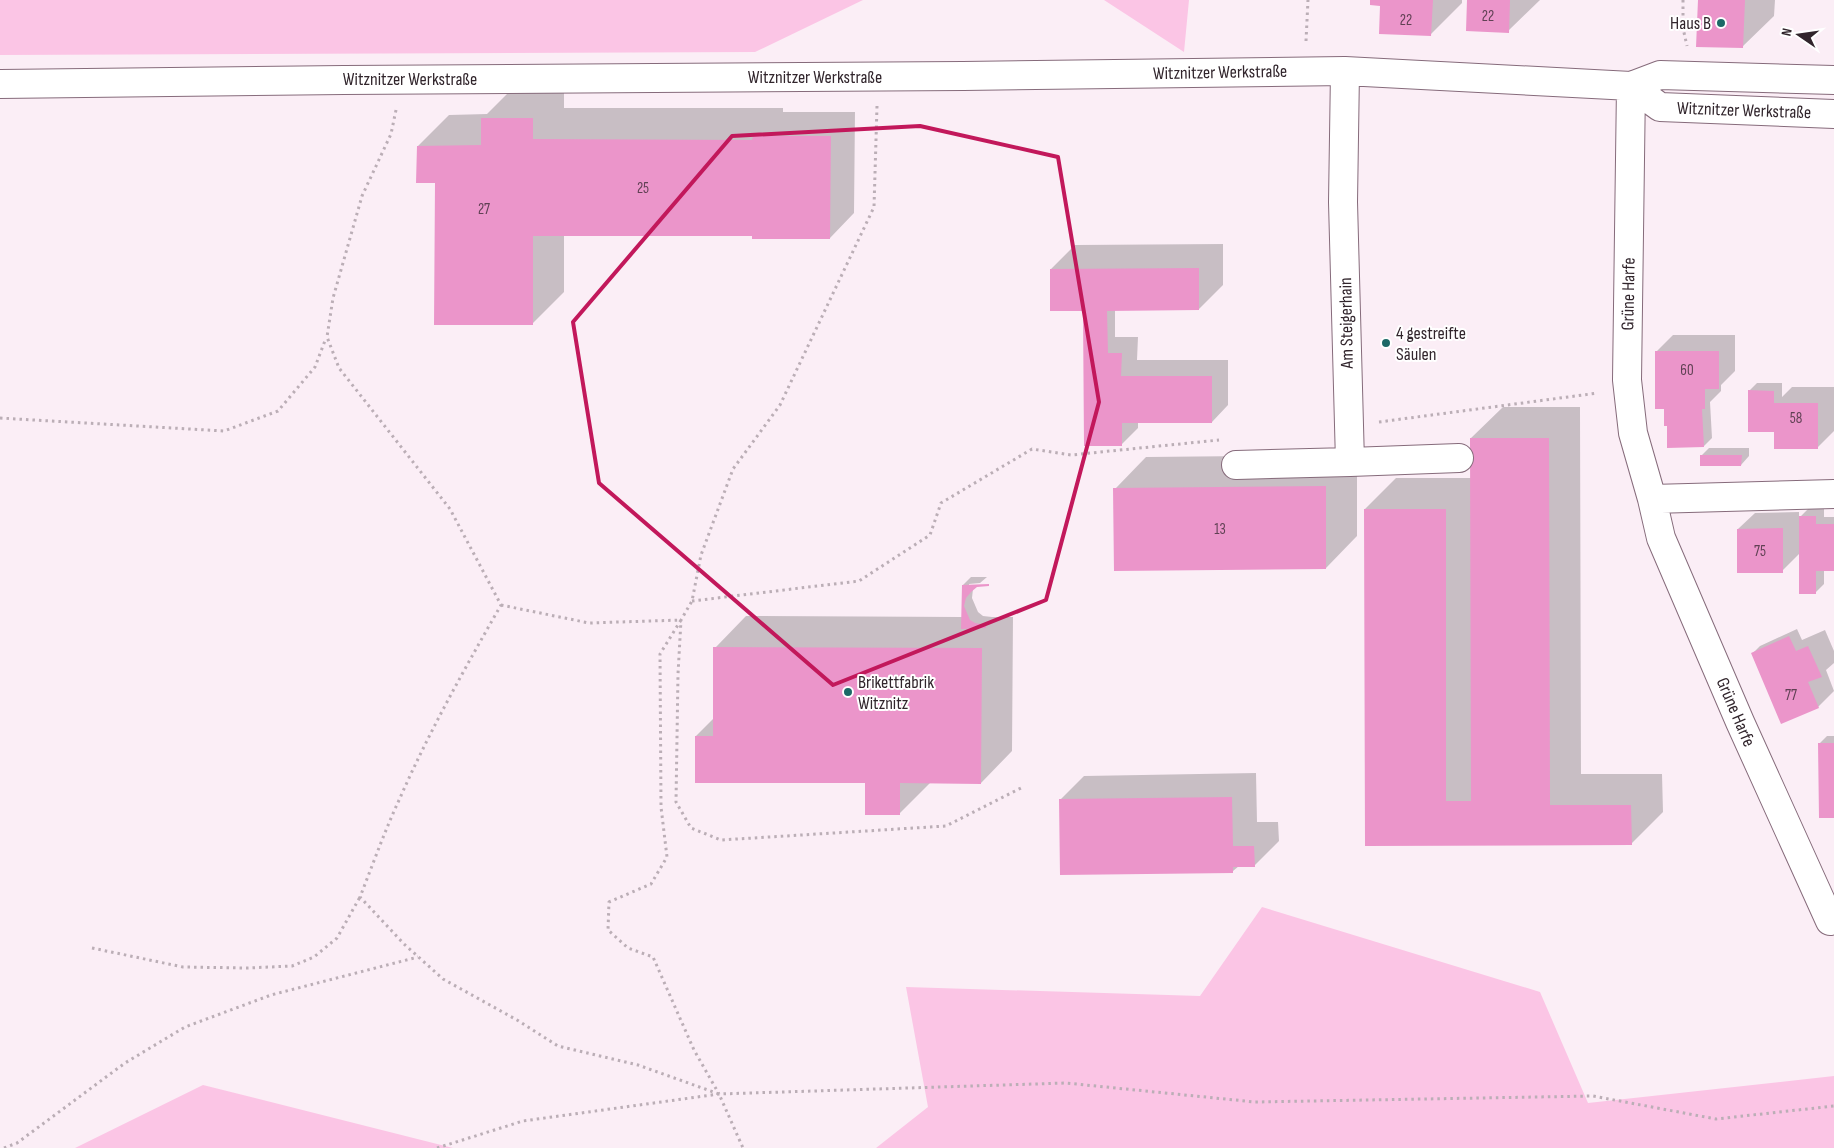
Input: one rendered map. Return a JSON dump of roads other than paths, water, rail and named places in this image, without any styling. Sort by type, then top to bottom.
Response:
[{"type":"street","name":"Witznitzer Werkstraße","points":[[0,84],[403,79],[879,77],[1304,71],[1345,71],[1630,86],[1660,75],[1834,80]]},
{"type":"street","name":"Am Steigerhain","points":[[1345,71],[1343,202],[1350,462]]},
{"type":"street","name":"Witznitzer Werkstraße","points":[[1630,86],[1660,107],[1834,114]]},
{"type":"street","name":"Grüne Harfe","points":[[1630,86],[1627,380],[1633,433],[1652,499],[1660,538],[1740,722],[1830,921]]},
{"type":"street","points":[[1236,465],[1459,458]]},
{"type":"street","points":[[1652,499],[1834,494]]},
{"type":"place","name":"Haus B","points":[[1721,23]]},
{"type":"place","name":"4 gestreifte Säulen","points":[[1386,343]]},
{"type":"place","name":"Brikettfabrik Witznitz","points":[[848,692]]}]
